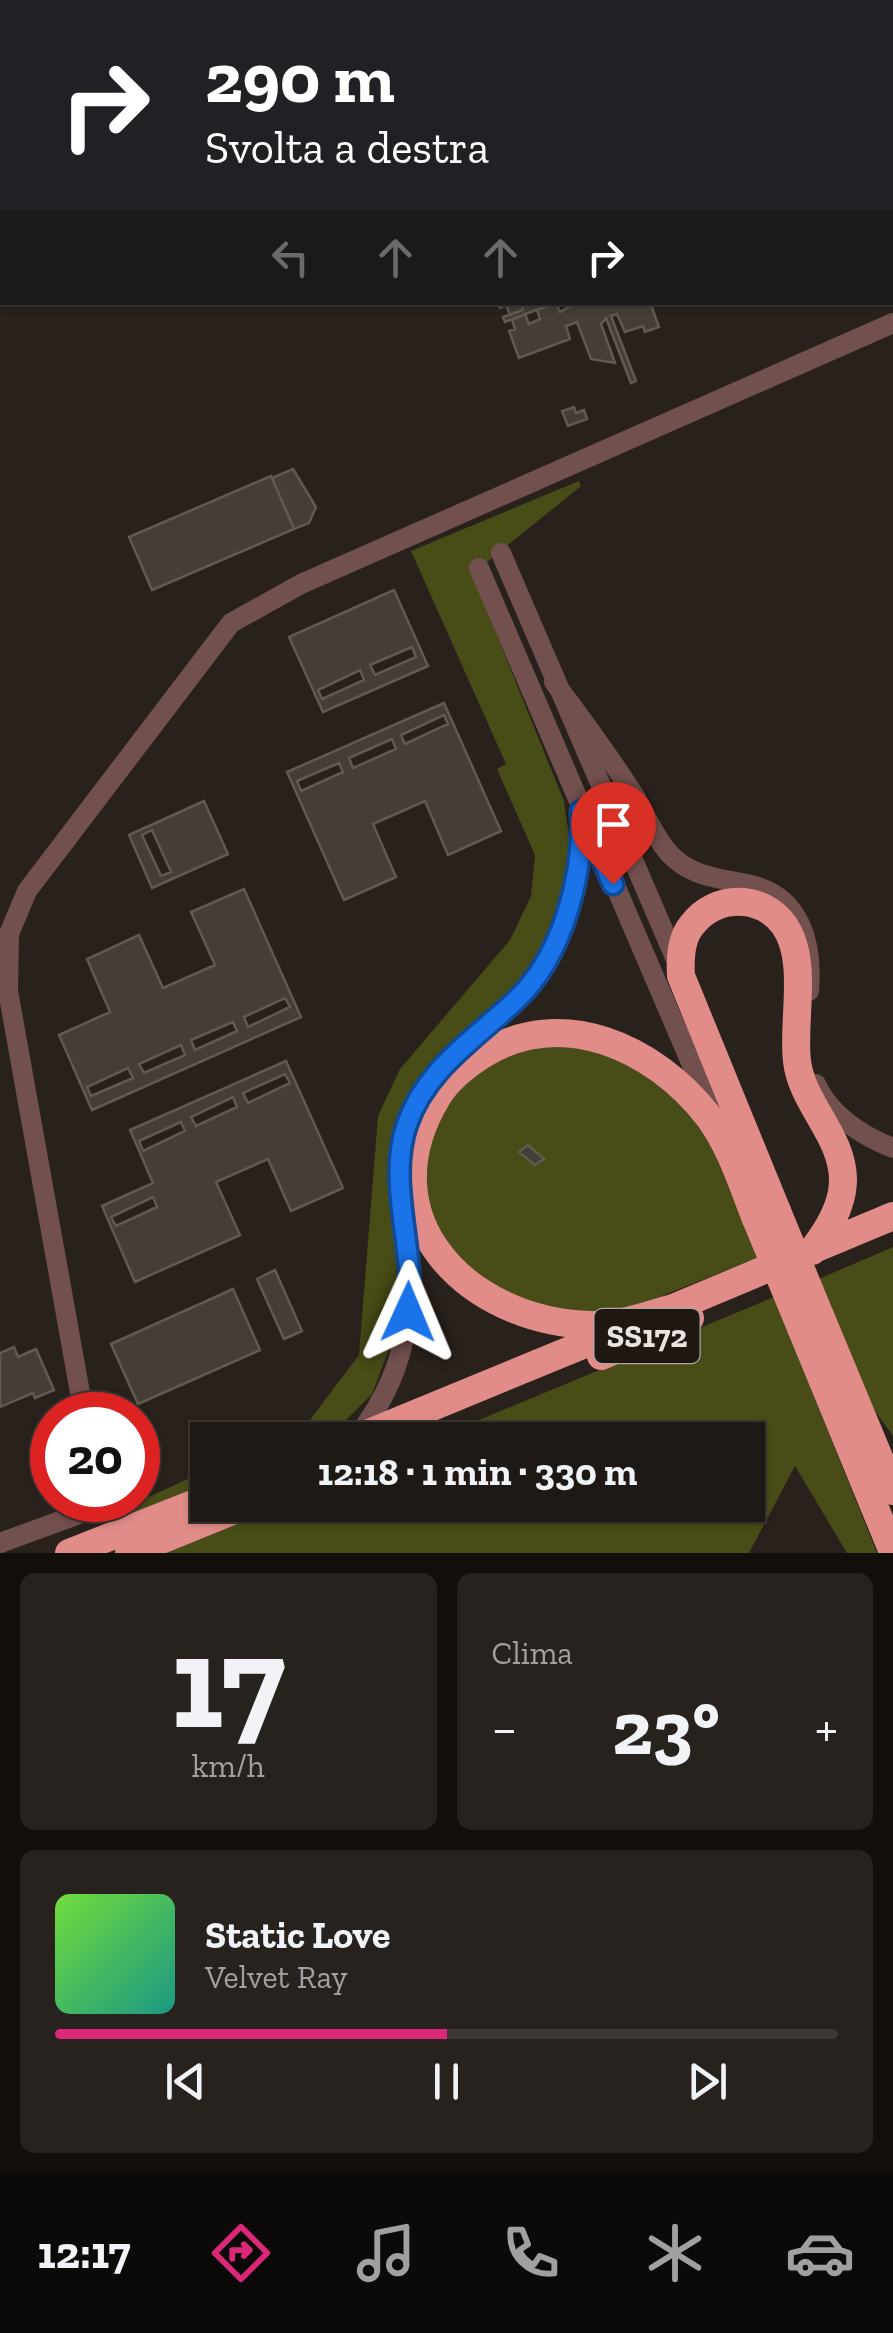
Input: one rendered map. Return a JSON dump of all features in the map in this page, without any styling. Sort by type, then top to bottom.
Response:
[{"type":"highway","points":[[812,1251],[840,1204],[840,1158],[797,1064],[795,944],[783,923],[764,906],[740,900],[713,907],[691,925],[680,954],[680,971],[766,1215],[811,1323],[893,1552]]},
{"type":"highway","points":[[673,1308],[616,1323],[564,1324],[497,1304],[451,1272],[422,1224],[415,1193],[417,1147],[439,1094],[467,1064],[510,1040],[556,1032],[608,1040],[650,1062],[690,1098],[724,1140],[766,1215]]},
{"type":"highway","name":"SS172","points":[[395,1422],[893,1216]]},
{"type":"highway","name":"SS172","points":[[444,1422],[893,1233]]},
{"type":"highway","points":[[811,1323],[841,1362],[876,1426],[893,1446]]},
{"type":"highway","points":[[841,1362],[893,1491]]},
{"type":"highway","points":[[70,1553],[190,1505]]},
{"type":"highway","points":[[129,1553],[205,1522]]},
{"type":"street","points":[[80,1392],[8,992],[10,934],[28,891],[232,623],[302,584],[893,323]]},
{"type":"street","points":[[501,552],[680,971]]},
{"type":"street","points":[[479,568],[724,1140]]},
{"type":"street","points":[[554,682],[595,736],[675,859],[710,877],[760,888],[784,900],[798,916],[811,964],[811,1072],[822,1098],[837,1113],[858,1131],[893,1148]]},
{"type":"street","points":[[367,1422],[386,1398],[406,1340],[412,1287],[400,1162],[406,1124],[442,1068],[467,1040],[516,1000],[548,958],[557,940],[577,864],[581,811]]},
{"type":"street","points":[[0,1543],[30,1536],[62,1522]]},
{"type":"green space","points":[[579,481],[581,486],[472,574],[564,801],[572,857],[565,908],[531,975],[394,1171],[400,1320],[372,1394],[344,1422],[308,1422],[359,1355],[378,1116],[400,1069],[510,940],[531,896],[535,855],[497,769],[506,764],[411,551]]},
{"type":"green space","points":[[547,1038],[632,1058],[692,1111],[714,1151],[757,1258],[614,1315],[534,1313],[480,1289],[428,1222],[422,1149],[459,1080]]},
{"type":"green space","points":[[893,1247],[893,1436],[871,1405],[814,1281]]},
{"type":"green space","points":[[774,1297],[877,1553],[847,1553],[795,1466],[749,1553],[160,1553],[234,1522],[765,1522],[765,1422],[474,1422]]},
{"type":"green space","points":[[190,1478],[190,1494],[160,1508],[160,1492]]},
{"type":"building","points":[[506,305],[522,305],[523,310],[510,315]]},
{"type":"building","points":[[522,305],[549,305],[505,322],[503,317],[523,310]]},
{"type":"building","points":[[551,305],[557,305],[560,312],[572,305],[651,305],[659,327],[645,332],[643,326],[625,332],[617,314],[611,316],[636,381],[631,383],[606,318],[601,324],[615,363],[591,359],[577,322],[566,326],[570,339],[519,358],[509,331],[515,329],[512,320],[525,314],[529,324],[540,319],[537,310]]},
{"type":"building","points":[[574,407],[576,413],[584,410],[587,419],[568,426],[562,411]]},
{"type":"building","points":[[293,469],[316,507],[309,523],[294,529],[272,478]]},
{"type":"building","points":[[271,476],[294,529],[152,590],[129,537]]},
{"type":"building","points":[[394,590],[428,666],[323,712],[289,637]],"holes":[[[412,647],[416,657],[375,675],[370,665]],[[360,670],[364,680],[322,699],[318,690]]]},
{"type":"building","points":[[444,703],[501,831],[448,855],[425,801],[373,824],[396,877],[344,900],[287,772]],"holes":[[[444,715],[448,724],[405,744],[401,735]],[[392,739],[396,749],[353,768],[349,758]],[[339,763],[343,772],[301,791],[297,781]]]},
{"type":"building","points":[[204,801],[228,854],[152,888],[129,835]],"holes":[[[152,830],[171,872],[161,876],[142,835]]]},
{"type":"building","points":[[244,889],[301,1017],[92,1110],[59,1035],[110,1012],[87,959],[139,935],[163,988],[215,965],[191,912]],"holes":[[[285,998],[290,1007],[248,1027],[244,1017]],[[233,1022],[237,1031],[195,1050],[191,1040]],[[181,1045],[185,1055],[144,1073],[139,1064]],[[128,1068],[133,1078],[91,1096],[87,1087]]]},
{"type":"building","points":[[286,1061],[343,1188],[291,1211],[268,1159],[216,1182],[240,1235],[135,1282],[102,1206],[153,1183],[130,1130]],"holes":[[[285,1074],[290,1083],[248,1103],[243,1093]],[[233,1097],[237,1107],[196,1126],[191,1117]],[[181,1122],[185,1131],[143,1151],[139,1141]],[[153,1197],[157,1207],[116,1226],[111,1217]]]},
{"type":"building","points":[[528,1145],[544,1159],[535,1165],[519,1152]]},
{"type":"building","points":[[275,1270],[302,1331],[284,1339],[257,1279]]},
{"type":"building","points":[[233,1289],[260,1350],[160,1394],[133,1392],[111,1344]]},
{"type":"building","points":[[14,1347],[18,1357],[36,1349],[54,1390],[30,1392],[0,1407],[0,1353]]},
{"type":"route","points":[[408,1312],[412,1287],[400,1162],[406,1124],[422,1093],[442,1068],[538,976],[557,940],[577,864],[581,811],[613,884]]}]
